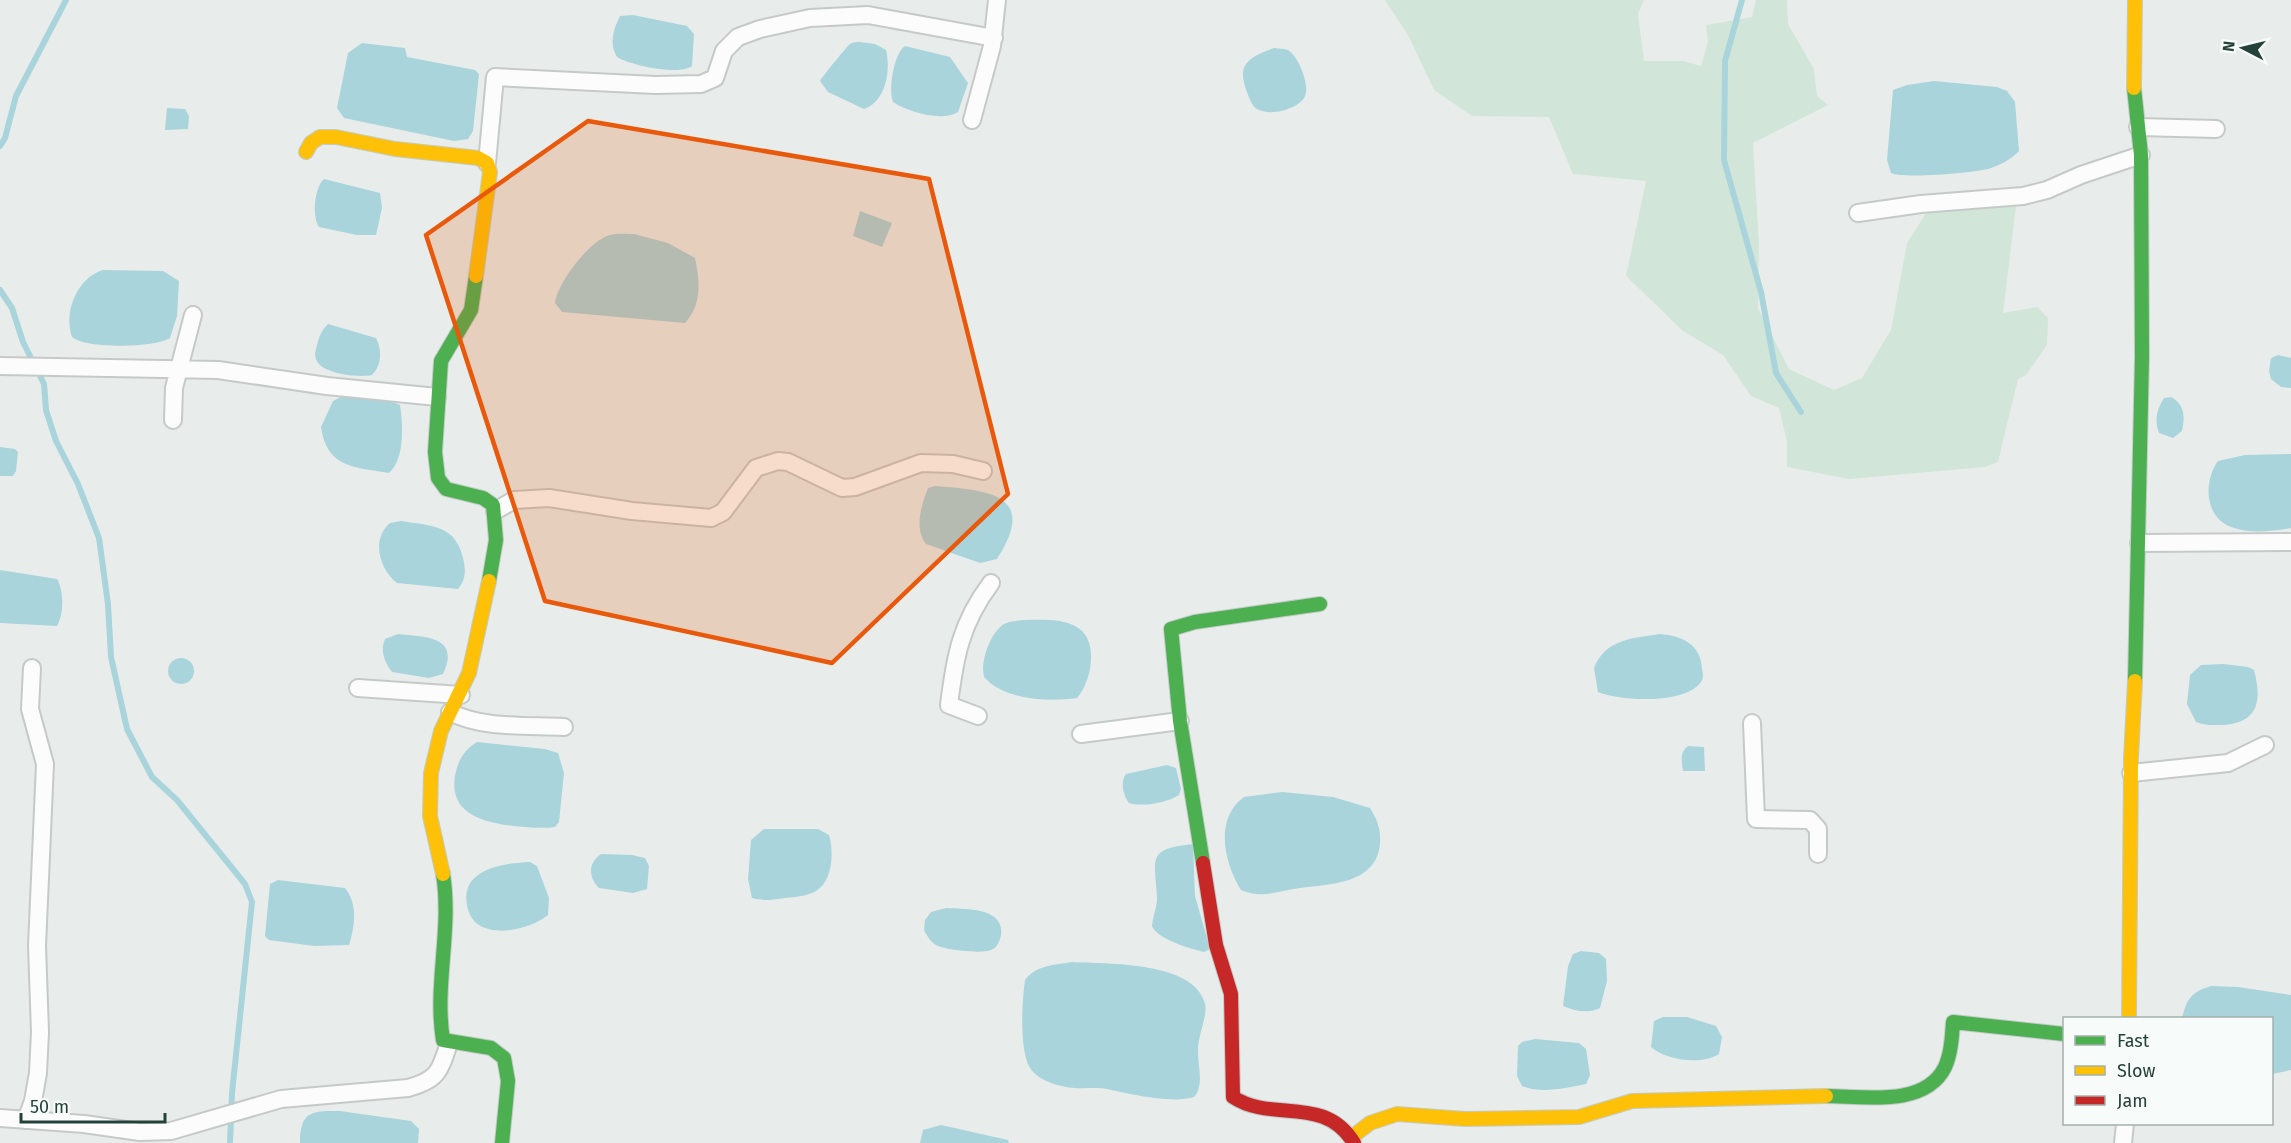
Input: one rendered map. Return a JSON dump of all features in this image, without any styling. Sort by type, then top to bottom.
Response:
[{"type":"street","points":[[972,120],[994,38],[997,0]]},
{"type":"street","points":[[2129,1017],[2131,772],[2138,637],[2139,543],[2141,155],[2133,82],[2135,0]]},
{"type":"street","points":[[502,1143],[508,1081],[504,1058],[486,1046],[443,1041],[439,1008],[446,908],[444,872],[430,815],[430,787],[440,730],[461,695],[477,644],[496,538],[495,512],[489,501],[446,489],[438,478],[435,452],[437,397],[443,352],[471,310],[474,298],[490,172],[487,163],[495,77],[655,85],[701,84],[715,78],[724,51],[738,37],[760,28],[810,18],[868,15],[994,38]]},
{"type":"street","points":[[2138,127],[2216,129]]},
{"type":"street","points":[[306,152],[311,143],[320,137],[336,137],[395,149],[478,158],[487,163]]},
{"type":"street","points":[[1858,213],[1921,204],[2023,196],[2047,190],[2080,175],[2141,155]]},
{"type":"street","points":[[173,420],[174,387],[194,315]]},
{"type":"street","points":[[7,366],[238,372],[327,386],[437,397]]},
{"type":"street","points":[[495,512],[514,500],[549,498],[632,511],[711,518],[723,512],[756,468],[778,461],[788,462],[842,488],[855,487],[921,464],[953,464],[983,471]]},
{"type":"street","points":[[2139,543],[2291,542]]},
{"type":"street","points":[[978,716],[949,705],[956,651],[973,607],[991,583]]},
{"type":"street","points":[[1320,604],[1195,622],[1171,629],[1179,721],[1216,945],[1231,994],[1233,1097],[1245,1105],[1317,1113],[1332,1119],[1353,1140],[1370,1123],[1397,1114],[1465,1119],[1526,1119],[1579,1117],[1632,1101],[1731,1097],[1905,1096],[1921,1090],[1938,1079],[1949,1061],[1953,1022],[2063,1034]]},
{"type":"street","points":[[26,1120],[33,1101],[38,1073],[40,1032],[37,946],[45,764],[30,709],[32,668]]},
{"type":"street","points":[[358,688],[461,695]]},
{"type":"street","points":[[450,712],[460,717],[501,724],[564,727]]},
{"type":"street","points":[[1081,734],[1179,721]]},
{"type":"street","points":[[1752,723],[1756,819],[1809,820],[1818,829],[1818,854]]},
{"type":"street","points":[[2131,772],[2228,763],[2265,745]]},
{"type":"street","points":[[0,1118],[84,1124],[140,1132],[171,1131],[281,1099],[408,1088],[433,1078],[441,1068],[449,1043]]},
{"type":"street","points":[[2123,1143],[2125,1125]]},
{"type":"highlighted area","points":[[588,121],[929,179],[1008,494],[832,663],[545,601],[426,235]]},
{"type":"green space","points":[[1385,0],[1644,0],[1638,14],[1644,61],[1683,61],[1701,66],[1708,42],[1706,25],[1752,17],[1756,0],[1787,0],[1788,24],[1814,69],[1817,96],[1828,105],[1753,143],[1759,245],[1758,308],[1789,369],[1834,390],[1862,378],[1891,330],[1907,243],[1926,213],[2016,206],[2003,313],[2037,307],[2048,318],[2047,345],[2026,375],[2018,379],[1998,462],[1985,467],[1849,479],[1787,467],[1787,442],[1779,408],[1751,396],[1723,355],[1683,331],[1626,276],[1646,181],[1573,174],[1549,117],[1472,116],[1434,90],[1408,35]]},
{"type":"water","points":[[633,15],[687,26],[694,34],[692,66],[686,69],[666,70],[643,66],[617,57],[613,47],[615,26],[620,16]]},
{"type":"water","points":[[860,42],[875,44],[886,50],[888,67],[882,93],[877,100],[864,109],[828,92],[820,81],[848,46]]},
{"type":"water","points":[[362,43],[405,48],[407,57],[475,70],[479,74],[473,131],[468,139],[454,141],[344,118],[337,108],[348,53]]},
{"type":"water","points":[[905,46],[950,57],[968,83],[958,112],[943,116],[925,115],[893,102],[891,89],[893,72],[898,56]]},
{"type":"water","points":[[1274,48],[1288,50],[1296,58],[1302,71],[1306,91],[1302,101],[1296,106],[1279,111],[1262,111],[1255,108],[1246,90],[1244,67],[1254,57]]},
{"type":"water","points":[[1934,81],[1997,87],[2007,91],[2015,102],[2019,151],[2003,163],[1983,170],[1924,175],[1891,173],[1887,160],[1893,90],[1907,85]]},
{"type":"water","points":[[167,108],[185,109],[189,116],[188,129],[165,130]]},
{"type":"water","points":[[324,179],[380,193],[382,208],[376,235],[357,235],[319,227],[315,217],[315,203],[318,189]]},
{"type":"water","points":[[860,211],[892,223],[882,247],[853,236]]},
{"type":"water","points":[[634,234],[668,243],[695,258],[698,275],[697,301],[691,316],[685,323],[562,312],[555,303],[557,295],[568,274],[584,253],[610,235]]},
{"type":"water","points":[[103,270],[163,271],[179,281],[177,316],[170,338],[150,344],[120,346],[91,344],[72,337],[70,317],[75,297],[86,280]]},
{"type":"water","points":[[328,324],[376,338],[380,357],[378,367],[372,375],[341,374],[319,364],[315,357],[316,350],[321,333]]},
{"type":"water","points":[[2278,355],[2291,358],[2291,388],[2281,387],[2271,379],[2269,371],[2271,358]]},
{"type":"water","points":[[341,397],[390,401],[400,405],[402,441],[398,459],[389,473],[355,467],[336,458],[330,451],[324,441],[321,427],[333,401]]},
{"type":"water","points":[[2171,397],[2179,404],[2184,416],[2182,431],[2173,438],[2159,433],[2157,424],[2158,410],[2164,398]]},
{"type":"water","points":[[0,447],[15,449],[18,452],[16,471],[13,476],[0,476]]},
{"type":"water","points":[[2291,454],[2291,528],[2248,531],[2234,528],[2217,517],[2209,499],[2209,489],[2210,479],[2218,461],[2245,455]]},
{"type":"water","points":[[935,486],[989,494],[1002,500],[1010,508],[1012,521],[1009,537],[997,559],[980,563],[926,544],[920,531],[920,517],[928,488]]},
{"type":"water","points":[[401,521],[432,526],[448,533],[454,539],[465,567],[465,575],[458,589],[397,583],[391,577],[382,562],[379,545],[384,530],[390,523]]},
{"type":"water","points":[[0,570],[57,579],[62,602],[57,626],[0,623]]},
{"type":"water","points":[[1023,620],[1063,622],[1083,632],[1091,650],[1090,671],[1077,698],[1053,700],[1027,698],[1003,691],[984,677],[983,664],[994,634],[1006,623]]},
{"type":"water","points":[[398,634],[429,638],[444,645],[447,661],[443,674],[429,678],[392,672],[385,660],[383,648],[385,639]]},
{"type":"water","points":[[1660,634],[1683,639],[1694,647],[1701,660],[1703,679],[1701,682],[1681,695],[1667,698],[1636,699],[1598,692],[1594,668],[1605,651],[1621,642]]},
{"type":"water","points":[[181,658],[190,662],[194,671],[190,680],[181,684],[172,680],[168,671],[172,662]]},
{"type":"water","points":[[2223,664],[2248,667],[2254,670],[2258,691],[2255,708],[2245,719],[2236,723],[2213,725],[2196,722],[2187,704],[2190,675],[2201,665]]},
{"type":"water","points":[[477,742],[545,749],[558,753],[564,773],[559,822],[555,827],[534,828],[490,822],[470,814],[463,807],[457,799],[455,776],[462,756]]},
{"type":"water","points":[[1688,746],[1704,747],[1705,771],[1683,771],[1682,755]]},
{"type":"water","points":[[1167,765],[1176,768],[1181,789],[1179,795],[1155,804],[1129,803],[1123,789],[1126,774]]},
{"type":"water","points":[[1282,792],[1333,797],[1370,808],[1378,824],[1380,838],[1377,857],[1371,867],[1362,874],[1338,883],[1270,894],[1256,894],[1241,890],[1230,867],[1227,854],[1225,829],[1228,817],[1244,797]]},
{"type":"water","points":[[764,829],[818,829],[829,835],[831,865],[822,886],[813,893],[801,896],[768,900],[752,898],[748,879],[751,840]]},
{"type":"water","points":[[1193,844],[1195,896],[1210,949],[1204,952],[1167,939],[1155,931],[1152,926],[1157,901],[1155,865],[1157,858],[1167,849]]},
{"type":"water","points":[[601,854],[632,855],[645,858],[649,866],[647,889],[633,893],[599,888],[591,875],[591,870]]},
{"type":"water","points":[[530,862],[537,866],[549,898],[548,915],[533,924],[505,931],[487,929],[477,923],[468,911],[467,893],[470,883],[486,870],[508,864]]},
{"type":"water","points":[[278,880],[345,888],[354,908],[353,930],[349,945],[314,946],[269,940],[265,936],[270,884]]},
{"type":"water","points":[[946,908],[982,911],[997,919],[1001,926],[1001,935],[997,946],[986,951],[972,951],[941,947],[934,943],[924,930],[925,920],[931,912]]},
{"type":"water","points":[[1581,951],[1599,953],[1606,959],[1607,981],[1600,1008],[1591,1011],[1563,1006],[1568,966],[1573,954]]},
{"type":"water","points":[[1072,962],[1127,965],[1168,972],[1185,980],[1198,990],[1206,1008],[1198,1044],[1199,1087],[1194,1097],[1163,1099],[1103,1088],[1069,1087],[1056,1085],[1034,1073],[1024,1050],[1022,1012],[1025,980],[1040,969]]},
{"type":"water","points":[[2211,986],[2238,987],[2291,995],[2291,1070],[2273,1074],[2273,1017],[2182,1017],[2191,997]]},
{"type":"water","points":[[1663,1017],[1687,1017],[1716,1026],[1722,1037],[1719,1054],[1703,1060],[1685,1060],[1658,1052],[1651,1047],[1654,1021]]},
{"type":"water","points":[[1535,1039],[1579,1043],[1586,1049],[1590,1075],[1586,1084],[1545,1090],[1522,1086],[1517,1076],[1518,1046],[1522,1042]]},
{"type":"water","points":[[340,1111],[411,1121],[419,1129],[418,1143],[300,1143],[302,1124],[306,1118],[315,1112]]},
{"type":"water","points":[[941,1125],[1008,1140],[1009,1143],[920,1143],[923,1130]]},
{"type":"waterway","points":[[0,146],[5,138],[16,96],[66,0]]},
{"type":"waterway","points":[[1742,0],[1725,61],[1724,160],[1761,292],[1776,373],[1801,412]]},
{"type":"waterway","points":[[0,290],[12,308],[23,342],[44,384],[46,410],[56,441],[78,484],[99,538],[108,604],[111,657],[127,729],[152,777],[177,800],[245,884],[252,902],[232,1093],[230,1143]]},
{"type":"traffic: fast","points":[[2134,88],[2141,155],[2142,356],[2135,681]]},
{"type":"traffic: fast","points":[[476,276],[471,310],[441,361],[435,452],[438,478],[446,489],[483,498],[493,505],[496,540],[489,581]]},
{"type":"traffic: fast","points":[[1203,863],[1180,721],[1171,629],[1195,622],[1320,604]]},
{"type":"traffic: fast","points":[[443,874],[446,916],[440,999],[443,1040],[491,1048],[504,1058],[508,1081],[502,1143]]},
{"type":"traffic: fast","points":[[1826,1096],[1891,1097],[1923,1089],[1936,1080],[1945,1067],[1950,1051],[1953,1022],[2063,1034]]},
{"type":"traffic: slow","points":[[2134,88],[2135,0]]},
{"type":"traffic: slow","points":[[306,152],[311,143],[320,137],[336,137],[395,149],[478,158],[487,163],[490,172],[476,276]]},
{"type":"traffic: slow","points":[[443,874],[430,816],[431,773],[441,731],[469,673],[489,581]]},
{"type":"traffic: slow","points":[[2129,1017],[2131,758],[2135,681]]},
{"type":"traffic: slow","points":[[1352,1137],[1370,1123],[1397,1114],[1465,1119],[1579,1117],[1632,1101],[1826,1096]]},
{"type":"traffic: jam","points":[[1203,863],[1216,945],[1231,994],[1233,1097],[1264,1108],[1297,1111],[1328,1119],[1342,1128],[1354,1143]]}]
